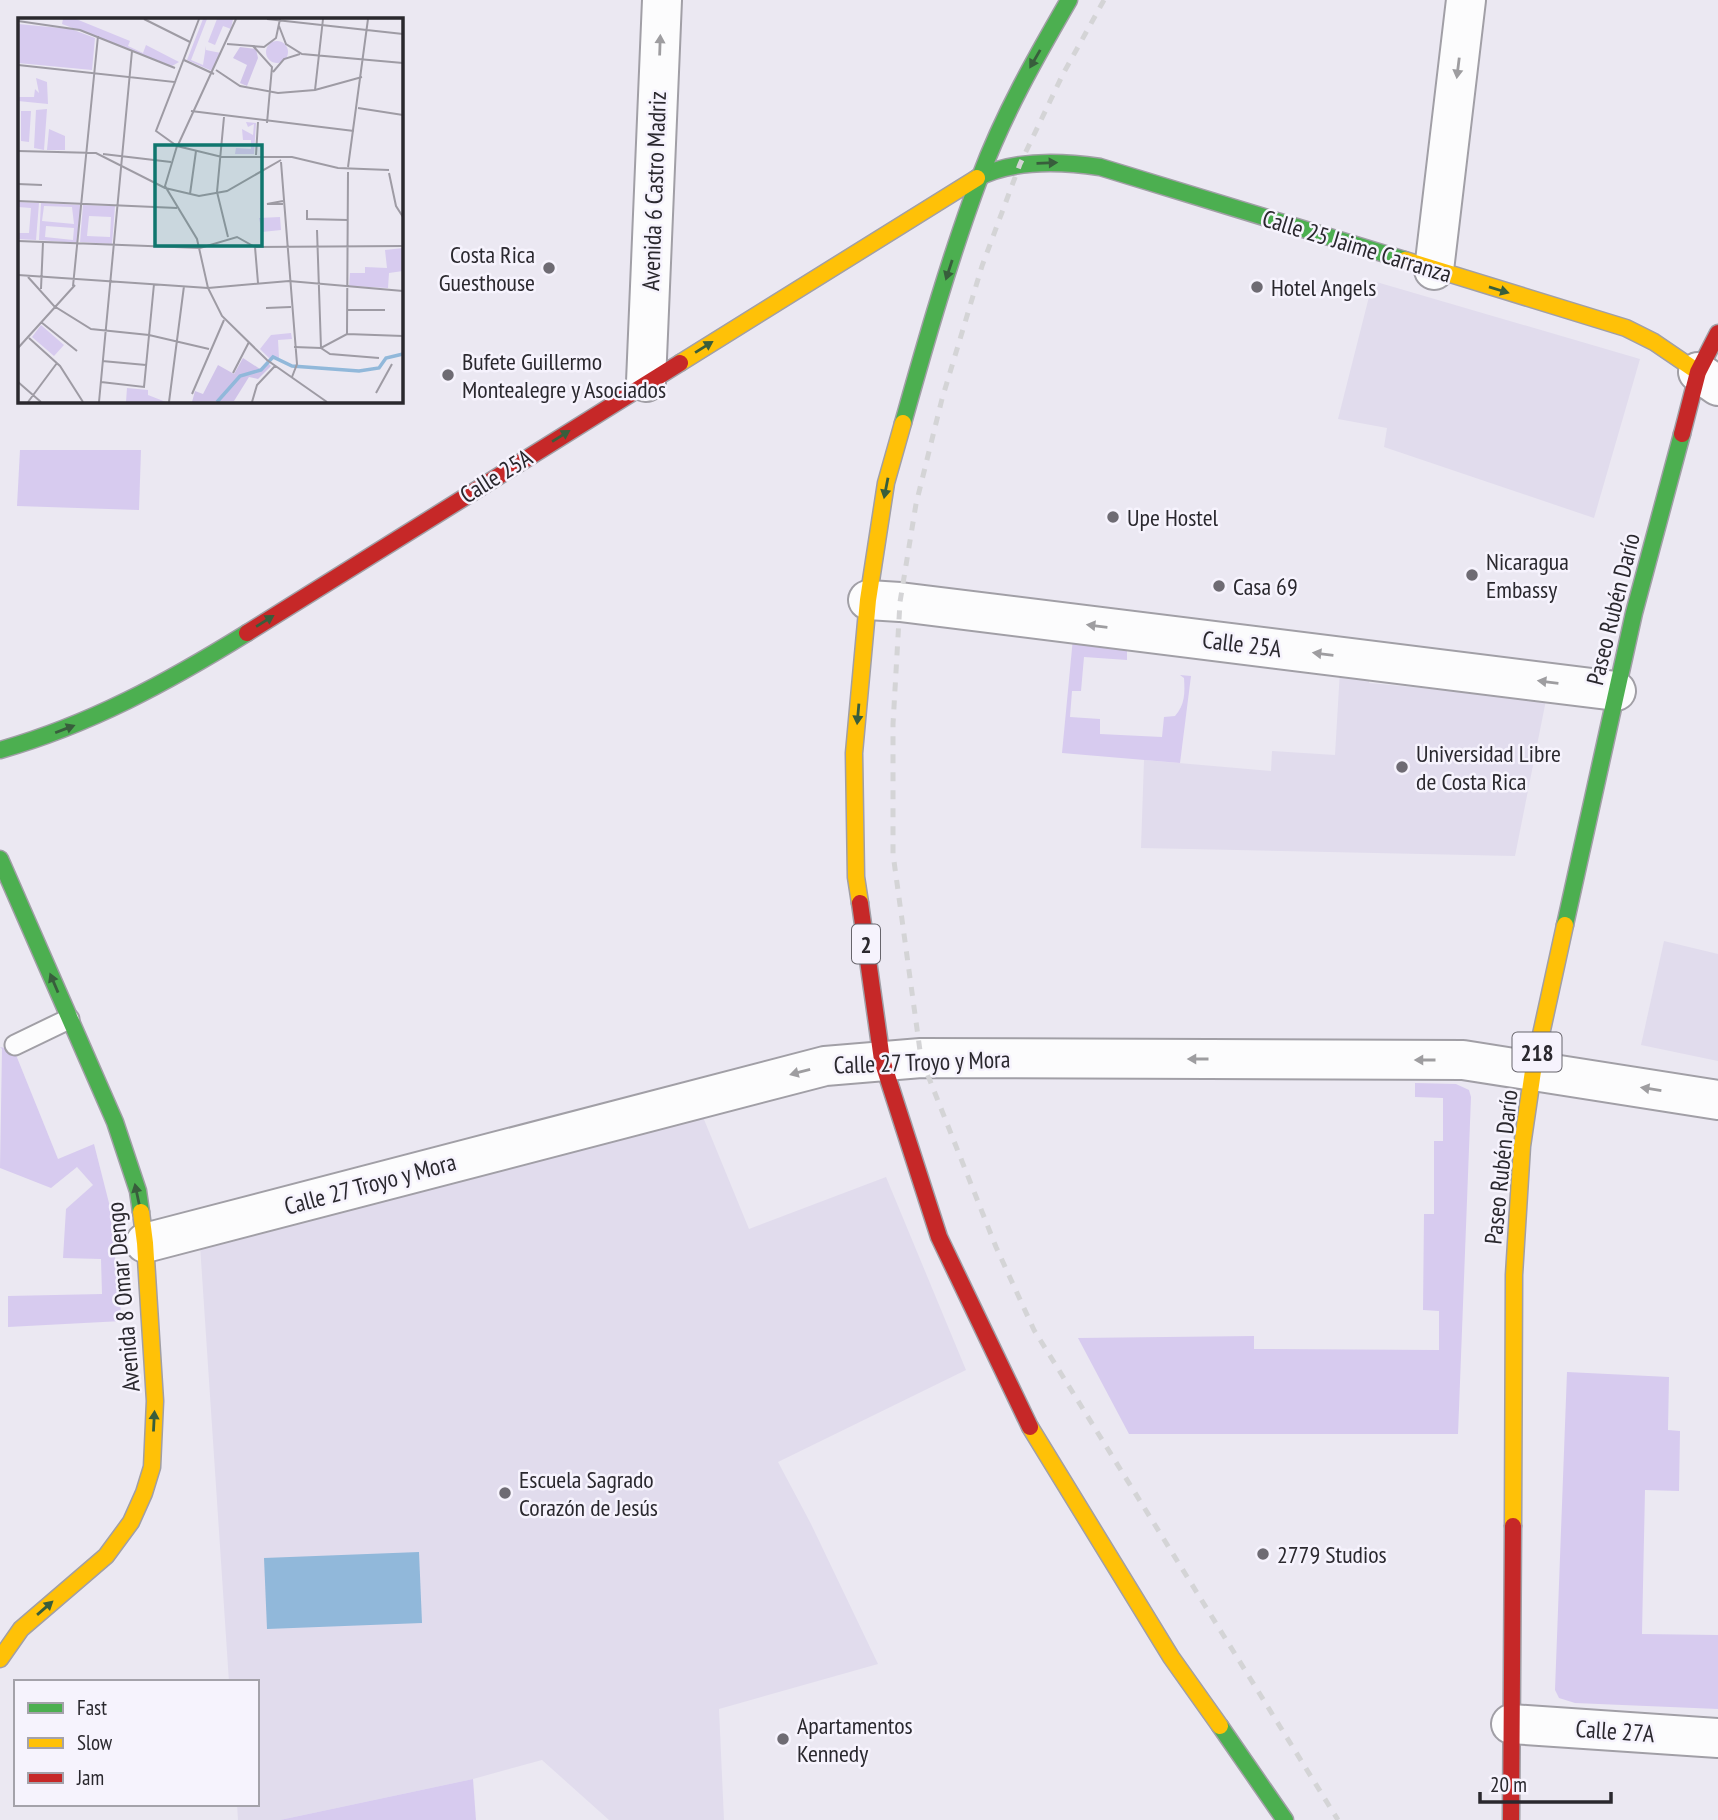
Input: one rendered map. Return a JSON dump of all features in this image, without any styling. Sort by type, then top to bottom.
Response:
[{"type":"main road","name":"2","points":[[1069,0],[1023,80],[980,176],[923,350],[886,483],[868,600],[855,752],[856,877],[882,1060],[939,1237],[1029,1425],[1171,1657],[1285,1820]]},
{"type":"main road","name":"Calle 25 Jaime Carranza","points":[[980,176],[1020,164],[1070,162],[1100,167],[1626,328],[1654,342],[1708,379]]},
{"type":"main road","name":"Calle 25A","points":[[0,750],[30,743],[110,711],[184,672],[980,176]]},
{"type":"main road","name":"Paseo Rubén Darío","points":[[1511,1820],[1514,1275],[1522,1146],[1533,1071],[1616,691],[1708,379],[1718,332]]},
{"type":"main road","name":"Avenida 8 Omar Dengo","points":[[0,859],[115,1122],[138,1191],[145,1243],[155,1401],[152,1467],[131,1522],[106,1556],[21,1629],[0,1659]]},
{"type":"main road","points":[[1501,1820],[1511,1737]]},
{"type":"street","name":"Avenida 6 Castro Madriz","points":[[646,383],[662,0]]},
{"type":"street","points":[[1434,270],[1466,0]]},
{"type":"street","name":"Calle 25A","points":[[868,600],[927,605],[1616,691]]},
{"type":"street","name":"Calle 27 Troyo y Mora","points":[[145,1243],[825,1066],[882,1060],[1464,1060],[1718,1100]]},
{"type":"street","name":"Calle 27A","points":[[1511,1737],[1718,1738]]},
{"type":"lane","points":[[15,1045],[69,1020]]},
{"type":"shaded area","points":[[1373,281],[1640,359],[1594,518],[1384,447],[1387,428],[1338,419]]},
{"type":"shaded area","points":[[20,450],[141,450],[139,510],[17,506]]},
{"type":"shaded area","points":[[1073,638],[1127,646],[1127,660],[1084,657],[1081,691],[1072,691],[1070,717],[1100,719],[1100,734],[1162,737],[1164,717],[1175,716],[1183,703],[1184,678],[1180,675],[1191,676],[1180,763],[1062,753]]},
{"type":"shaded area","name":"Universidad Libre de Costa Rica","points":[[1340,670],[1369,672],[1369,683],[1546,700],[1515,856],[1141,848],[1144,760],[1271,771],[1272,751],[1335,755]]},
{"type":"shaded area","points":[[1664,941],[1718,954],[1718,1061],[1641,1045]]},
{"type":"shaded area","points":[[0,1047],[14,1050],[58,1159],[94,1144],[109,1203],[122,1321],[8,1327],[8,1296],[102,1294],[101,1259],[63,1258],[66,1209],[93,1185],[77,1167],[51,1188],[0,1168]]},
{"type":"shaded area","points":[[1415,1083],[1456,1084],[1469,1090],[1471,1097],[1458,1434],[1129,1434],[1078,1338],[1254,1336],[1254,1349],[1439,1350],[1439,1311],[1423,1310],[1424,1214],[1434,1214],[1434,1141],[1443,1141],[1443,1098],[1415,1097]]},
{"type":"shaded area","name":"Escuela Sagrado Corazón de Jesús","points":[[703,1117],[749,1229],[886,1177],[966,1370],[778,1462],[878,1664],[719,1709],[724,1820],[609,1820],[542,1760],[473,1779],[280,1820],[238,1820],[237,1806],[259,1806],[259,1680],[229,1680],[200,1245]]},
{"type":"shaded area","points":[[1567,1372],[1669,1377],[1668,1430],[1680,1431],[1679,1491],[1645,1490],[1642,1634],[1718,1635],[1718,1709],[1575,1703],[1559,1698],[1555,1690]]},
{"type":"shaded area","points":[[473,1779],[476,1820],[280,1820]]},
{"type":"water","points":[[419,1552],[422,1623],[267,1629],[264,1558]]},
{"type":"railway","points":[[1104,0],[1063,74],[1020,164],[982,266],[942,399],[916,504],[900,602],[893,724],[893,854],[921,1058],[996,1247],[1034,1330],[1338,1820]]},
{"type":"traffic: fast","points":[[903,423],[949,268],[989,154],[1032,65],[1069,0]]},
{"type":"traffic: fast","points":[[977,178],[1006,167],[1037,163],[1100,167],[1405,260]]},
{"type":"traffic: fast","points":[[1565,925],[1634,613],[1682,434]]},
{"type":"traffic: fast","points":[[0,750],[96,715],[188,668],[247,633]]},
{"type":"traffic: fast","points":[[0,859],[115,1122],[138,1191],[141,1212]]},
{"type":"traffic: fast","points":[[1220,1726],[1285,1820]]},
{"type":"traffic: slow","points":[[680,363],[977,178]]},
{"type":"traffic: slow","points":[[1405,260],[1626,328],[1654,342],[1698,372]]},
{"type":"traffic: slow","points":[[860,903],[856,877],[854,753],[868,600],[886,483],[903,423]]},
{"type":"traffic: slow","points":[[1513,1526],[1514,1275],[1522,1146],[1533,1071],[1565,925]]},
{"type":"traffic: slow","points":[[0,1659],[21,1629],[106,1556],[131,1522],[144,1493],[152,1467],[155,1401],[141,1212]]},
{"type":"traffic: slow","points":[[1030,1427],[1171,1657],[1220,1726]]},
{"type":"traffic: jam","points":[[1682,434],[1698,372],[1718,333]]},
{"type":"traffic: jam","points":[[247,633],[680,363]]},
{"type":"traffic: jam","points":[[860,903],[882,1060],[939,1237],[1030,1427]]},
{"type":"traffic: jam","points":[[1511,1820],[1513,1526]]},
{"type":"place","name":"Costa Rica Guesthouse","points":[[549,268]]},
{"type":"place","name":"Hotel Angels","points":[[1257,287]]},
{"type":"place","name":"Bufete Guillermo Montealegre y Asociados","points":[[448,375]]},
{"type":"place","name":"Upe Hostel","points":[[1113,517]]},
{"type":"place","name":"Nicaragua Embassy","points":[[1472,575]]},
{"type":"place","name":"Casa 69","points":[[1219,586]]},
{"type":"place","name":"Universidad Libre de Costa Rica","points":[[1402,767]]},
{"type":"place","name":"Escuela Sagrado Corazón de Jesús","points":[[505,1493]]},
{"type":"place","name":"2779 Studios","points":[[1263,1554]]},
{"type":"place","name":"Apartamentos Kennedy","points":[[783,1739]]}]
